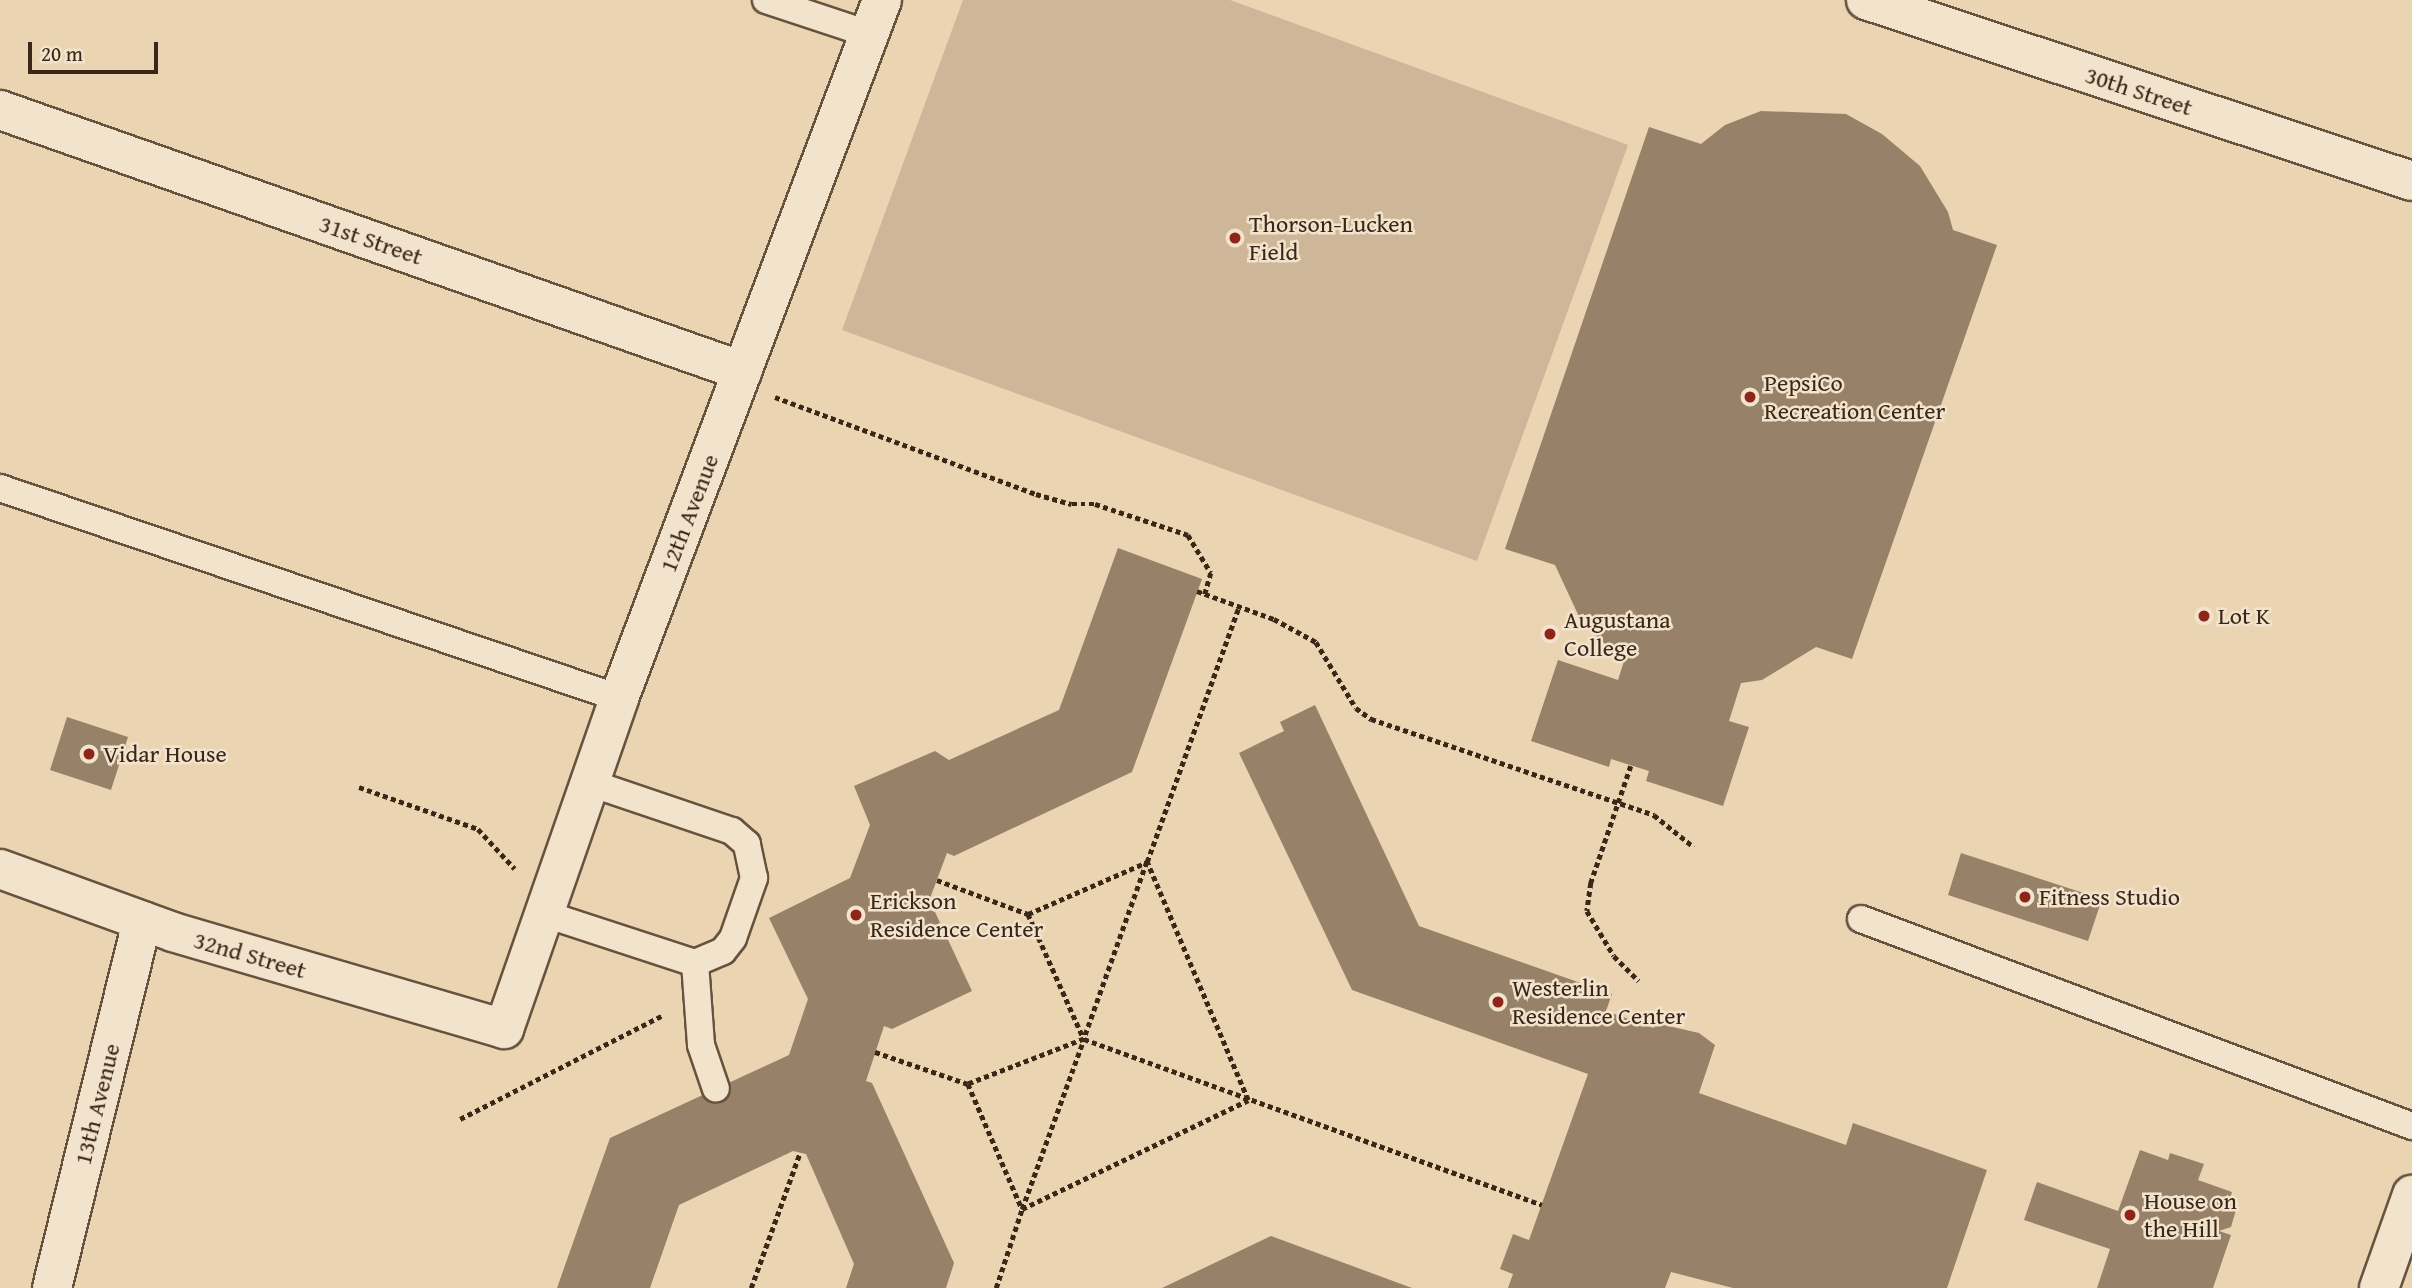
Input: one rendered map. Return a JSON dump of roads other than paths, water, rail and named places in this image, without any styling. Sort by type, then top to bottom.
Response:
[{"type":"street","name":"30th Street","points":[[1866,0],[2412,181]]},
{"type":"street","name":"12th Avenue","points":[[505,1029],[619,698],[875,17]]},
{"type":"street","name":"31st Street","points":[[0,110],[740,377]]},
{"type":"street","name":"32nd Street","points":[[0,869],[142,920],[505,1029]]},
{"type":"street","name":"13th Avenue","points":[[52,1288],[142,920]]},
{"type":"street","points":[[2379,1288],[2412,1195]]},
{"type":"lane","points":[[766,0],[875,17]]},
{"type":"lane","points":[[0,488],[619,698]]},
{"type":"lane","points":[[546,910],[695,963],[723,951],[733,938],[754,878],[747,844],[732,831],[590,783]]},
{"type":"lane","points":[[1861,919],[2412,1126]]},
{"type":"lane","points":[[695,963],[695,999],[701,1045],[716,1088]]},
{"type":"place","name":"Thorson-Lucken Field","points":[[1235,238]]},
{"type":"place","name":"PepsiCo Recreation Center","points":[[1750,397]]},
{"type":"place","name":"Lot K","points":[[2204,616]]},
{"type":"place","name":"Augustana College","points":[[1550,634]]},
{"type":"place","name":"Vidar House","points":[[89,754]]},
{"type":"place","name":"Fitness Studio","points":[[2025,897]]},
{"type":"place","name":"Erickson Residence Center","points":[[856,915]]},
{"type":"place","name":"Westerlin Residence Center","points":[[1498,1002]]},
{"type":"place","name":"House on the Hill","points":[[2130,1215]]}]
